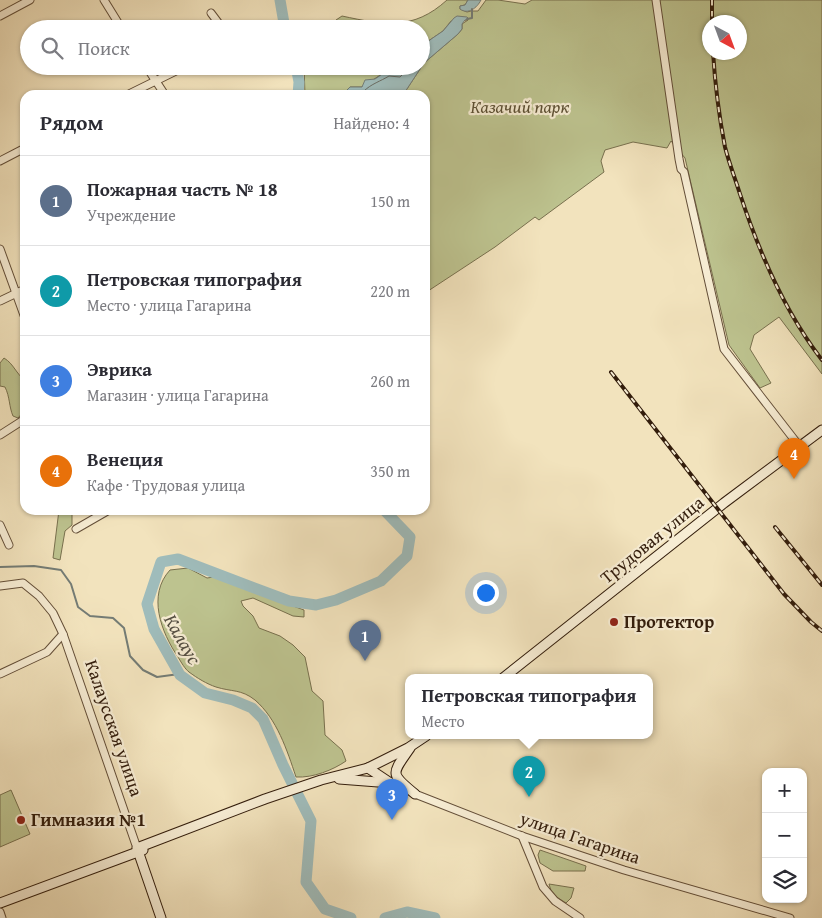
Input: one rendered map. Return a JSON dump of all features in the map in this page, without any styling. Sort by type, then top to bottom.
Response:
[{"type":"main road","name":"Трудовая улица","points":[[508,674],[724,503],[822,430]]},
{"type":"main road","points":[[0,902],[219,820],[265,799],[321,780],[368,768],[422,739]]},
{"type":"main road","points":[[411,746],[396,768],[396,776],[402,784],[415,794]]},
{"type":"main road","name":"улица Гагарина","points":[[368,768],[391,784],[415,794]]},
{"type":"main road","points":[[321,780],[347,779],[391,784]]},
{"type":"main road","name":"Калаусская улица","points":[[138,849],[161,918]]},
{"type":"street","points":[[0,16],[30,0]]},
{"type":"street","points":[[104,0],[116,20]]},
{"type":"street","points":[[656,0],[678,159],[686,181],[724,349],[800,447]]},
{"type":"street","points":[[211,13],[216,20]]},
{"type":"street","points":[[152,75],[162,90]]},
{"type":"street","points":[[136,90],[166,75]]},
{"type":"street","points":[[0,161],[20,151]]},
{"type":"street","points":[[0,249],[20,302]]},
{"type":"street","points":[[0,301],[20,292]]},
{"type":"street","points":[[0,435],[20,422]]},
{"type":"street","points":[[76,530],[101,515]]},
{"type":"street","points":[[0,525],[9,545]]},
{"type":"street","name":"Калаусская улица","points":[[0,586],[23,582],[39,596],[53,613],[63,634],[138,849]]},
{"type":"street","points":[[0,674],[47,652],[63,634]]},
{"type":"street","name":"улица Гагарина","points":[[415,794],[522,836],[661,882],[790,918]]},
{"type":"street","points":[[522,836],[543,887],[555,901],[580,918]]},
{"type":"street","points":[[0,912],[2,918]]},
{"type":"green space","name":"Казачий парк","points":[[447,0],[468,0],[465,5],[460,6],[460,9],[467,12],[478,11],[486,0],[525,4],[532,0],[822,0],[822,374],[779,317],[754,335],[750,349],[771,383],[760,388],[729,345],[685,158],[671,141],[667,148],[633,142],[605,150],[601,161],[604,172],[539,220],[535,217],[495,247],[430,290],[430,90],[406,90],[416,75],[430,75],[430,58],[458,34],[462,29],[462,24],[468,20],[451,21],[443,31],[430,40],[430,20],[413,20],[434,10]]},
{"type":"green space","points":[[342,16],[361,20],[336,20]]},
{"type":"green space","points":[[304,75],[380,75],[362,87],[350,87],[347,90],[305,90]]},
{"type":"green space","points":[[4,358],[20,376],[20,416],[18,418],[13,416],[5,387],[0,386],[0,363]]},
{"type":"green space","points":[[58,515],[72,515],[72,525],[65,531],[60,560],[53,558]]},
{"type":"green space","points":[[188,568],[207,578],[214,577],[304,610],[304,617],[293,616],[253,598],[241,601],[243,606],[253,616],[259,628],[280,636],[305,657],[312,691],[323,701],[325,735],[342,750],[346,761],[322,773],[296,777],[285,746],[275,726],[255,700],[241,692],[222,689],[209,684],[186,669],[166,636],[159,614],[158,602],[163,580],[170,570]]},
{"type":"green space","points":[[11,790],[30,834],[0,847],[0,795]]},
{"type":"green space","points":[[540,850],[586,866],[585,871],[553,871],[540,863],[538,855]]},
{"type":"green space","points":[[549,884],[574,888],[571,898],[566,903],[552,894]]},
{"type":"water","points":[[468,0],[481,0],[472,10],[463,11],[460,9],[460,6],[465,5]]},
{"type":"water","points":[[457,16],[469,19],[465,20],[462,24],[462,29],[458,34],[430,58],[430,40],[443,31]]},
{"type":"water","points":[[381,75],[416,75],[406,90],[347,90],[350,87],[362,87],[365,80],[375,79]]},
{"type":"waterway","name":"Калаус","points":[[280,0],[283,20]]},
{"type":"waterway","points":[[467,19],[472,18],[472,9]]},
{"type":"waterway","name":"Калаус","points":[[298,75],[298,90]]},
{"type":"waterway","name":"Калаус","points":[[351,918],[325,909],[306,882],[311,821],[263,719],[252,708],[233,700],[205,693],[180,675],[154,629],[147,604],[161,562],[178,559],[289,601],[316,605],[336,600],[381,581],[407,556],[410,537],[389,515]]},
{"type":"waterway","points":[[0,567],[34,566],[61,570],[71,584],[78,607],[90,616],[113,618],[124,628],[130,656],[143,670],[157,677],[179,674]]},
{"type":"waterway","name":"Калаус","points":[[385,918],[407,912],[435,918]]},
{"type":"railway","points":[[712,0],[712,15]]},
{"type":"railway","points":[[714,60],[725,147],[747,216],[764,259],[784,301],[822,360]]},
{"type":"railway","points":[[611,372],[784,594],[822,631]]},
{"type":"railway","points":[[775,527],[822,585]]},
{"type":"place","name":"Венеция","points":[[794,479]]},
{"type":"place","name":"Протектор","points":[[614,622]]},
{"type":"place","name":"Пожарная часть № 18","points":[[365,661]]},
{"type":"place","name":"Петровская типография","points":[[529,797]]},
{"type":"place","name":"Гимназия №1","points":[[21,820]]},
{"type":"place","name":"Эврика","points":[[392,820]]}]
